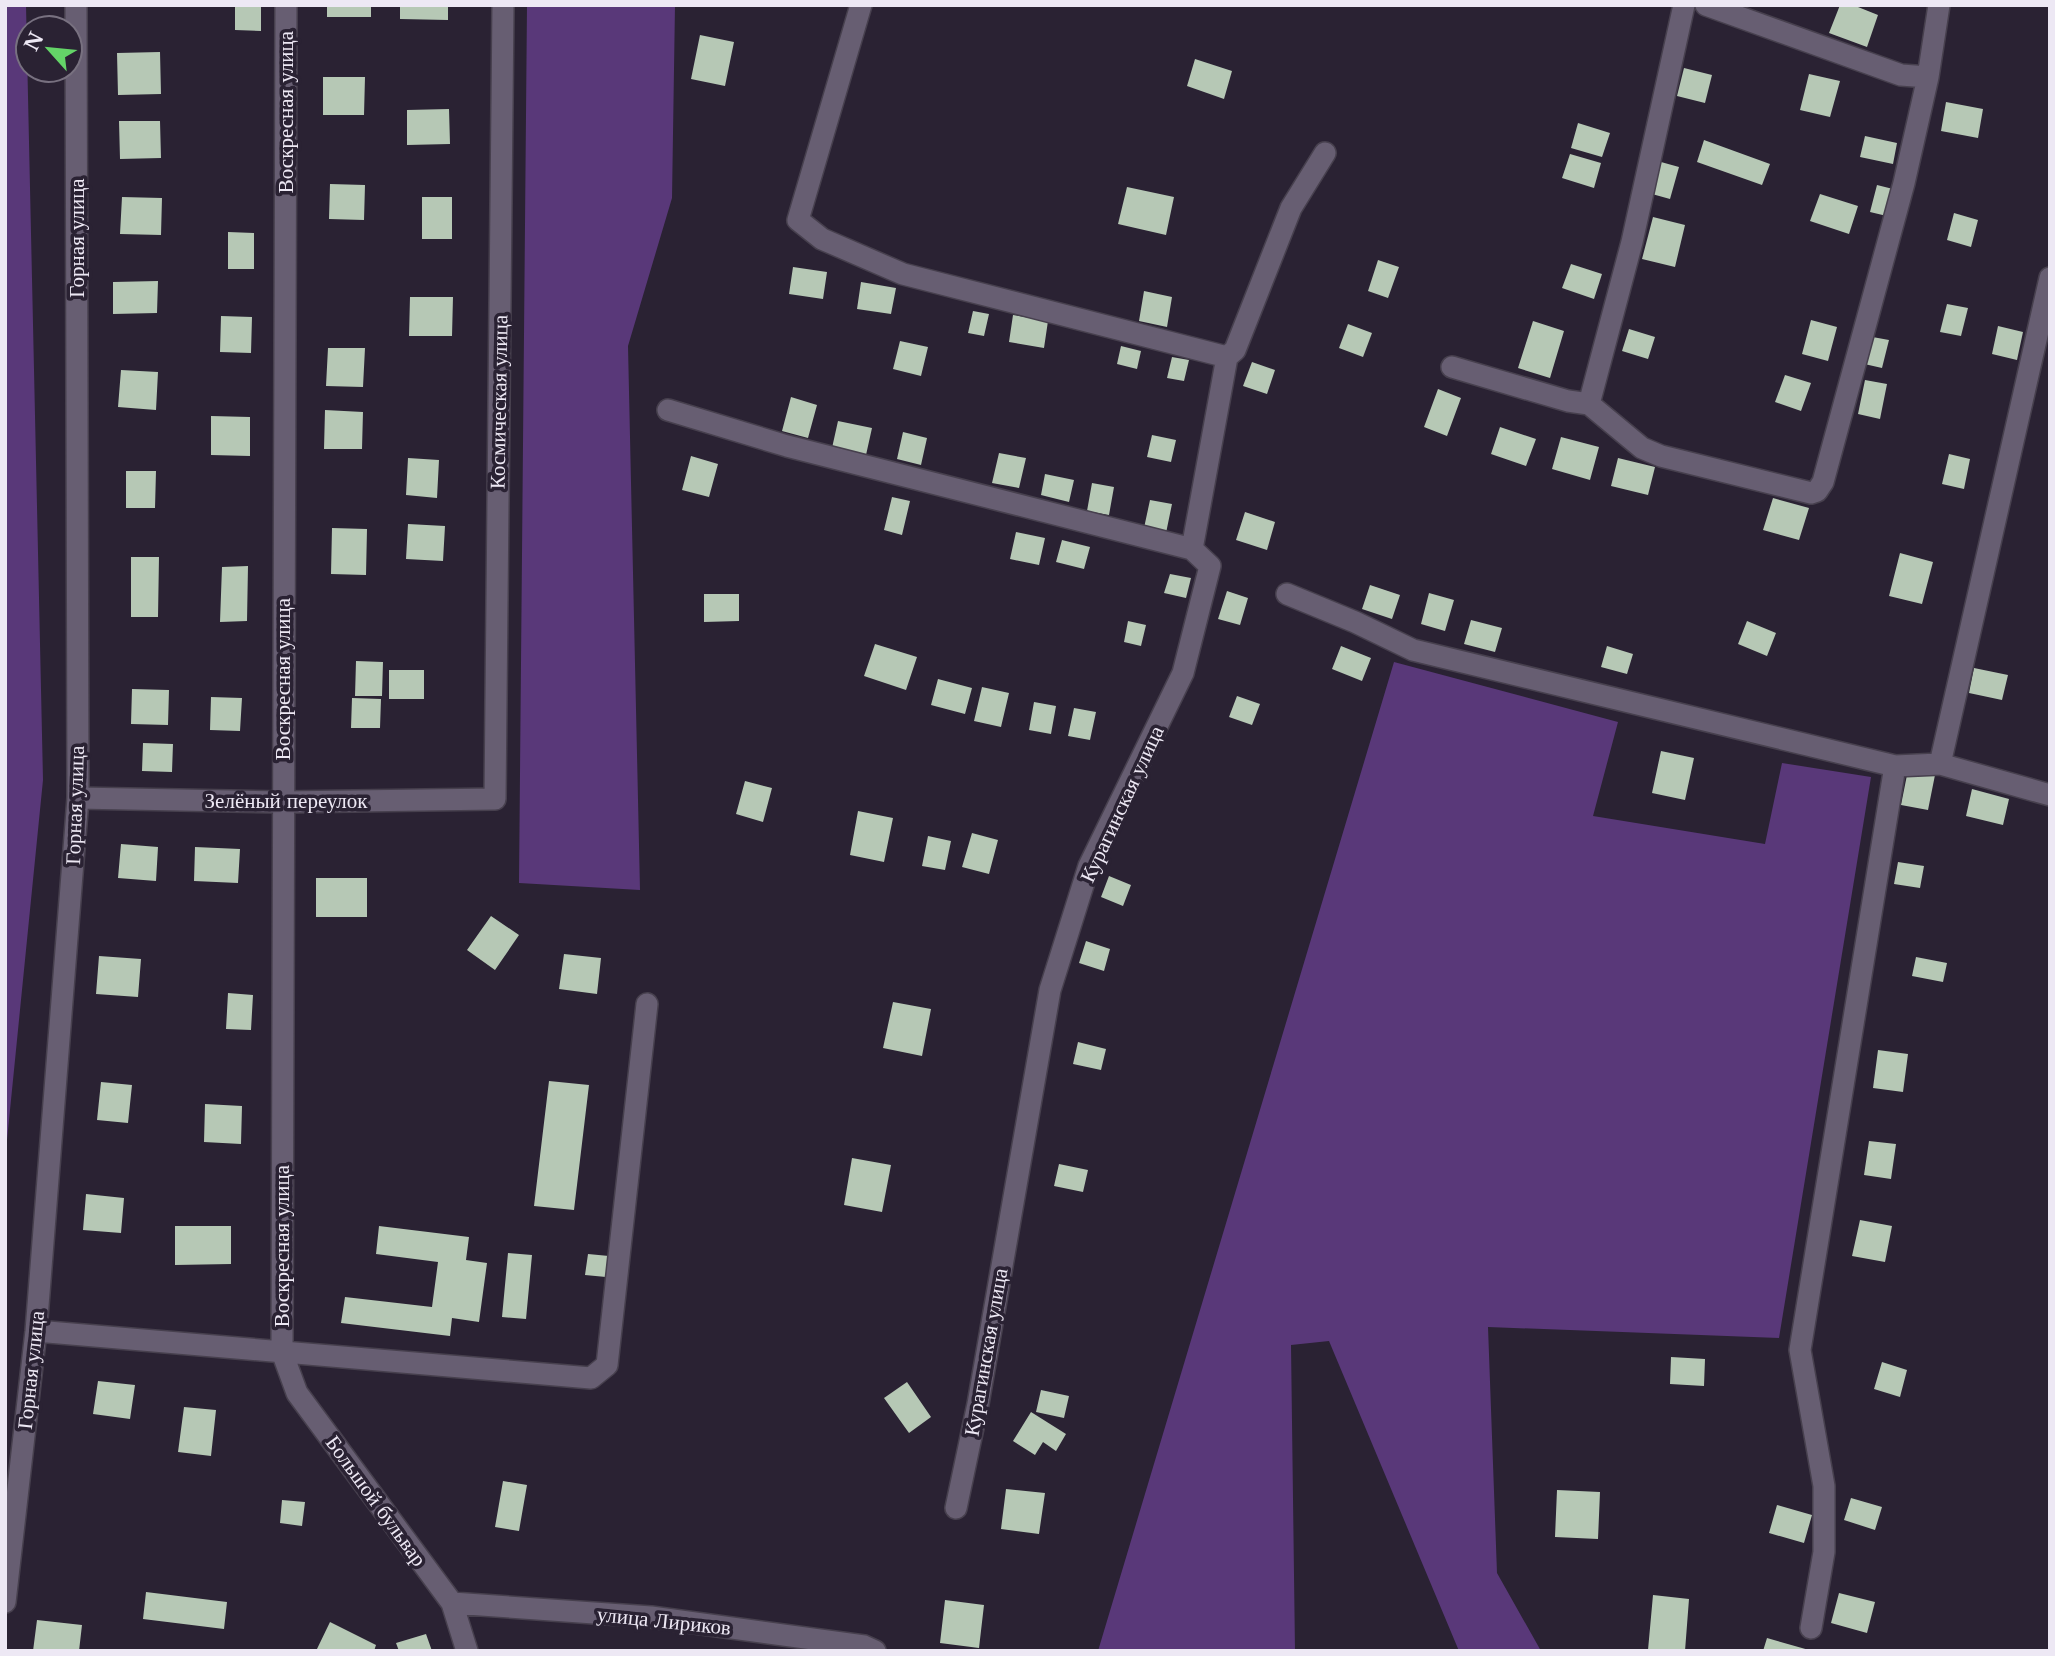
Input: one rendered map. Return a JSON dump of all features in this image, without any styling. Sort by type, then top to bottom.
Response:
[{"type":"street","name":"Горная улица","points":[[5,1602],[36,1331],[78,798],[76,5]]},
{"type":"street","name":"Воскресная улица","points":[[282,1352],[286,5]]},
{"type":"street","name":"Космическая улица","points":[[495,799],[503,5]]},
{"type":"street","points":[[861,5],[798,220],[821,239],[902,274],[1227,357]]},
{"type":"street","points":[[1589,404],[1632,242],[1684,5]]},
{"type":"street","points":[[1706,5],[1901,75],[1928,78]]},
{"type":"street","points":[[1452,367],[1568,401],[1589,404],[1642,448],[1661,456],[1811,493],[1817,491],[1823,482],[1904,184],[1928,78],[1939,5]]},
{"type":"street","points":[[668,410],[788,446],[1192,549],[1227,357],[1235,350],[1291,208],[1325,153]]},
{"type":"street","points":[[1940,764],[2050,278]]},
{"type":"street","name":"Курагинская улица","points":[[956,1508],[978,1404],[1050,990],[1089,866],[1183,673],[1210,566],[1192,549]]},
{"type":"street","points":[[1287,594],[1413,650],[1895,766],[1940,764],[2050,795]]},
{"type":"street","points":[[1811,1628],[1824,1552],[1824,1486],[1800,1350],[1895,766]]},
{"type":"street","name":"Зелёный переулок","points":[[78,798],[283,802],[495,799]]},
{"type":"street","points":[[36,1331],[591,1378],[607,1365],[647,1004]]},
{"type":"street","name":"Большой бульвар","points":[[282,1352],[297,1394],[452,1603],[467,1651]]},
{"type":"street","name":"улица Лириков","points":[[452,1603],[651,1617],[864,1646],[875,1651]]},
{"type":"shaded area","points":[[5,5],[26,5],[26,14],[14,14],[14,84],[28,84],[43,780],[5,1160]]},
{"type":"shaded area","points":[[527,5],[675,5],[672,198],[628,346],[640,890],[519,883]]},
{"type":"shaded area","points":[[1394,662],[1618,722],[1593,816],[1765,844],[1782,763],[1871,777],[1779,1338],[1488,1327],[1497,1573],[1541,1651],[1459,1651],[1329,1341],[1291,1345],[1295,1651],[1098,1651]]},
{"type":"building","points":[[235,5],[261,5],[261,31],[235,30]]},
{"type":"building","points":[[327,5],[371,5],[371,17],[327,17]]},
{"type":"building","points":[[400,5],[448,5],[448,20],[400,19]]},
{"type":"building","points":[[1840,5],[1853,5],[1878,15],[1867,47],[1829,33]]},
{"type":"building","points":[[700,35],[734,42],[725,86],[691,79]]},
{"type":"building","points":[[160,52],[161,94],[118,95],[117,53]]},
{"type":"building","points":[[1195,59],[1232,71],[1224,99],[1187,86]]},
{"type":"building","points":[[1684,68],[1712,75],[1705,103],[1677,96]]},
{"type":"building","points":[[1809,74],[1840,81],[1830,117],[1800,110]]},
{"type":"building","points":[[323,77],[365,77],[364,115],[323,115]]},
{"type":"building","points":[[1946,102],[1983,109],[1978,138],[1941,131]]},
{"type":"building","points":[[449,109],[450,144],[407,145],[407,110]]},
{"type":"building","points":[[119,121],[160,121],[161,158],[120,159]]},
{"type":"building","points":[[1578,123],[1610,133],[1602,157],[1571,148]]},
{"type":"building","points":[[1865,136],[1897,143],[1893,164],[1860,157]]},
{"type":"building","points":[[1704,140],[1770,164],[1762,185],[1697,162]]},
{"type":"building","points":[[1570,154],[1601,163],[1594,188],[1562,178]]},
{"type":"building","points":[[1661,162],[1679,167],[1670,199],[1652,194]]},
{"type":"building","points":[[330,184],[365,185],[364,220],[329,219]]},
{"type":"building","points":[[1877,185],[1897,190],[1891,217],[1870,212]]},
{"type":"building","points":[[1127,187],[1174,197],[1166,235],[1118,224]]},
{"type":"building","points":[[1820,194],[1858,206],[1849,234],[1810,221]]},
{"type":"building","points":[[122,197],[162,198],[161,235],[120,234]]},
{"type":"building","points":[[422,197],[452,197],[452,239],[422,239]]},
{"type":"building","points":[[1954,213],[1978,220],[1971,247],[1947,240]]},
{"type":"building","points":[[1653,217],[1685,225],[1675,267],[1642,259]]},
{"type":"building","points":[[228,232],[254,233],[254,269],[228,269]]},
{"type":"building","points":[[1378,260],[1399,267],[1388,298],[1368,291]]},
{"type":"building","points":[[1571,264],[1602,274],[1594,299],[1562,288]]},
{"type":"building","points":[[793,267],[827,272],[823,299],[789,294]]},
{"type":"building","points":[[158,281],[157,313],[113,314],[113,282]]},
{"type":"building","points":[[861,282],[896,288],[891,314],[857,309]]},
{"type":"building","points":[[1144,291],[1172,297],[1167,327],[1139,321]]},
{"type":"building","points":[[410,297],[453,297],[452,336],[409,336]]},
{"type":"building","points":[[1947,304],[1968,308],[1961,336],[1940,332]]},
{"type":"building","points":[[973,311],[989,314],[984,336],[968,333]]},
{"type":"building","points":[[1013,315],[1048,321],[1044,348],[1009,342]]},
{"type":"building","points":[[221,316],[252,317],[251,353],[220,352]]},
{"type":"building","points":[[1811,320],[1837,327],[1828,361],[1802,354]]},
{"type":"building","points":[[1533,321],[1564,331],[1550,378],[1518,368]]},
{"type":"building","points":[[1348,324],[1372,333],[1363,357],[1339,348]]},
{"type":"building","points":[[1998,326],[2023,332],[2017,360],[1992,354]]},
{"type":"building","points":[[1629,329],[1655,337],[1648,359],[1622,351]]},
{"type":"building","points":[[1867,336],[1889,340],[1882,368],[1860,363]]},
{"type":"building","points":[[900,341],[928,347],[921,376],[893,369]]},
{"type":"building","points":[[1121,346],[1141,351],[1137,369],[1117,364]]},
{"type":"building","points":[[328,348],[365,348],[363,387],[326,386]]},
{"type":"building","points":[[1172,357],[1189,360],[1184,381],[1167,378]]},
{"type":"building","points":[[1252,362],[1275,370],[1267,394],[1243,386]]},
{"type":"building","points":[[121,370],[158,372],[156,410],[118,407]]},
{"type":"building","points":[[1785,375],[1811,383],[1801,411],[1775,402]]},
{"type":"building","points":[[1865,380],[1887,384],[1880,419],[1858,414]]},
{"type":"building","points":[[1438,389],[1461,398],[1447,436],[1424,427]]},
{"type":"building","points":[[791,397],[817,405],[808,438],[782,431]]},
{"type":"building","points":[[325,410],[363,412],[362,449],[324,449]]},
{"type":"building","points":[[211,416],[250,417],[250,456],[211,455]]},
{"type":"building","points":[[838,421],[872,428],[866,455],[832,448]]},
{"type":"building","points":[[1500,427],[1536,439],[1526,466],[1491,454]]},
{"type":"building","points":[[903,432],[927,438],[921,465],[897,459]]},
{"type":"building","points":[[1152,435],[1176,440],[1171,462],[1147,457]]},
{"type":"building","points":[[1561,437],[1599,447],[1590,480],[1552,469]]},
{"type":"building","points":[[999,453],[1026,458],[1019,488],[992,483]]},
{"type":"building","points":[[1949,454],[1970,459],[1964,489],[1942,484]]},
{"type":"building","points":[[691,456],[718,464],[709,497],[682,490]]},
{"type":"building","points":[[408,458],[439,460],[437,498],[406,495]]},
{"type":"building","points":[[1618,458],[1655,467],[1648,495],[1611,486]]},
{"type":"building","points":[[126,471],[156,471],[155,508],[126,508]]},
{"type":"building","points":[[1045,474],[1074,480],[1069,502],[1041,495]]},
{"type":"building","points":[[1092,483],[1114,487],[1109,515],[1087,511]]},
{"type":"building","points":[[892,497],[910,501],[902,535],[884,530]]},
{"type":"building","points":[[1773,498],[1809,508],[1799,540],[1763,530]]},
{"type":"building","points":[[1150,500],[1172,504],[1166,533],[1144,528]]},
{"type":"building","points":[[1245,512],[1275,522],[1267,550],[1236,540]]},
{"type":"building","points":[[408,524],[445,526],[443,561],[406,559]]},
{"type":"building","points":[[332,528],[367,529],[366,575],[331,574]]},
{"type":"building","points":[[1016,532],[1045,538],[1039,565],[1010,559]]},
{"type":"building","points":[[1062,540],[1090,547],[1084,569],[1056,562]]},
{"type":"building","points":[[1900,553],[1933,562],[1922,604],[1889,596]]},
{"type":"building","points":[[131,557],[159,557],[158,617],[131,617]]},
{"type":"building","points":[[248,566],[247,621],[220,622],[222,567]]},
{"type":"building","points":[[1170,574],[1191,578],[1186,598],[1164,593]]},
{"type":"building","points":[[1370,585],[1400,595],[1392,619],[1362,609]]},
{"type":"building","points":[[1227,591],[1248,598],[1240,625],[1218,619]]},
{"type":"building","points":[[1429,593],[1454,600],[1445,631],[1421,624]]},
{"type":"building","points":[[704,594],[739,594],[739,621],[704,622]]},
{"type":"building","points":[[1471,620],[1502,628],[1495,652],[1464,644]]},
{"type":"building","points":[[1128,621],[1146,625],[1141,646],[1124,642]]},
{"type":"building","points":[[1747,621],[1776,633],[1767,656],[1738,644]]},
{"type":"building","points":[[875,644],[917,657],[906,690],[864,676]]},
{"type":"building","points":[[1341,646],[1371,658],[1362,681],[1332,669]]},
{"type":"building","points":[[1607,646],[1633,654],[1627,674],[1601,667]]},
{"type":"building","points":[[356,661],[383,662],[382,696],[355,696]]},
{"type":"building","points":[[1974,668],[2008,675],[2002,700],[1969,693]]},
{"type":"building","points":[[389,670],[424,670],[424,699],[389,699]]},
{"type":"building","points":[[938,679],[972,688],[965,714],[931,705]]},
{"type":"building","points":[[982,687],[1009,693],[1001,727],[974,721]]},
{"type":"building","points":[[132,689],[169,690],[168,725],[131,724]]},
{"type":"building","points":[[1237,696],[1260,704],[1252,725],[1229,717]]},
{"type":"building","points":[[211,697],[242,698],[240,731],[210,730]]},
{"type":"building","points":[[352,698],[381,699],[380,728],[351,728]]},
{"type":"building","points":[[1034,702],[1056,706],[1051,734],[1029,730]]},
{"type":"building","points":[[1074,708],[1096,712],[1090,740],[1068,736]]},
{"type":"building","points":[[143,743],[173,744],[172,772],[142,771]]},
{"type":"building","points":[[1661,751],[1694,758],[1685,800],[1652,793]]},
{"type":"building","points":[[1908,770],[1935,775],[1928,810],[1901,805]]},
{"type":"building","points":[[745,781],[772,788],[763,822],[736,814]]},
{"type":"building","points":[[1972,789],[2009,799],[2003,825],[1966,816]]},
{"type":"building","points":[[858,811],[893,818],[884,862],[850,855]]},
{"type":"building","points":[[972,833],[998,840],[989,874],[962,867]]},
{"type":"building","points":[[928,836],[951,841],[945,870],[922,866]]},
{"type":"building","points":[[121,844],[158,847],[156,881],[118,878]]},
{"type":"building","points":[[195,847],[240,849],[238,883],[194,881]]},
{"type":"building","points":[[1898,862],[1924,866],[1920,888],[1894,884]]},
{"type":"building","points":[[1109,876],[1131,885],[1123,906],[1101,897]]},
{"type":"building","points":[[316,878],[367,878],[367,917],[316,917]]},
{"type":"building","points":[[491,916],[519,935],[495,970],[467,950]]},
{"type":"building","points":[[1086,941],[1110,949],[1104,971],[1079,963]]},
{"type":"building","points":[[564,954],[601,958],[597,994],[559,989]]},
{"type":"building","points":[[99,956],[141,959],[138,997],[96,994]]},
{"type":"building","points":[[1916,957],[1947,963],[1943,982],[1912,976]]},
{"type":"building","points":[[228,993],[253,995],[251,1030],[226,1029]]},
{"type":"building","points":[[893,1002],[931,1009],[922,1056],[883,1048]]},
{"type":"building","points":[[1078,1042],[1106,1049],[1101,1070],[1073,1064]]},
{"type":"building","points":[[1878,1050],[1908,1054],[1903,1092],[1873,1088]]},
{"type":"building","points":[[549,1081],[589,1085],[574,1210],[534,1206]]},
{"type":"building","points":[[101,1082],[132,1085],[128,1123],[97,1120]]},
{"type":"building","points":[[205,1104],[242,1106],[241,1144],[204,1142]]},
{"type":"building","points":[[1869,1141],[1896,1144],[1891,1179],[1864,1175]]},
{"type":"building","points":[[852,1158],[891,1165],[882,1212],[844,1205]]},
{"type":"building","points":[[1059,1164],[1088,1170],[1083,1192],[1054,1186]]},
{"type":"building","points":[[86,1194],[124,1198],[121,1233],[83,1230]]},
{"type":"building","points":[[1860,1220],[1892,1226],[1885,1262],[1852,1256]]},
{"type":"building","points":[[175,1226],[231,1226],[231,1264],[175,1265]]},
{"type":"building","points":[[379,1226],[469,1237],[466,1260],[487,1263],[479,1322],[452,1318],[450,1336],[341,1323],[345,1297],[432,1307],[438,1262],[376,1254]]},
{"type":"building","points":[[508,1253],[532,1255],[526,1319],[502,1317]]},
{"type":"building","points":[[588,1254],[609,1256],[606,1277],[585,1275]]},
{"type":"building","points":[[1671,1357],[1705,1359],[1704,1386],[1670,1384]]},
{"type":"building","points":[[1882,1362],[1907,1370],[1900,1397],[1874,1389]]},
{"type":"building","points":[[98,1381],[135,1385],[130,1419],[93,1414]]},
{"type":"building","points":[[907,1382],[931,1417],[909,1433],[884,1398]]},
{"type":"building","points":[[1041,1390],[1069,1396],[1064,1418],[1036,1412]]},
{"type":"building","points":[[184,1407],[216,1410],[211,1456],[178,1452]]},
{"type":"building","points":[[1031,1412],[1066,1434],[1056,1451],[1043,1442],[1035,1455],[1013,1441]]},
{"type":"building","points":[[503,1481],[527,1485],[519,1531],[495,1527]]},
{"type":"building","points":[[1006,1489],[1045,1493],[1039,1534],[1001,1529]]},
{"type":"building","points":[[1557,1490],[1600,1492],[1598,1539],[1555,1537]]},
{"type":"building","points":[[1851,1498],[1882,1507],[1875,1530],[1844,1520]]},
{"type":"building","points":[[282,1500],[305,1502],[302,1526],[280,1523]]},
{"type":"building","points":[[1777,1505],[1812,1515],[1804,1543],[1769,1533]]},
{"type":"building","points":[[146,1592],[227,1602],[224,1629],[143,1619]]},
{"type":"building","points":[[1839,1593],[1875,1602],[1867,1633],[1831,1623]]},
{"type":"building","points":[[1653,1595],[1689,1599],[1685,1651],[1648,1650]]},
{"type":"building","points":[[945,1600],[984,1605],[979,1648],[940,1643]]},
{"type":"building","points":[[37,1620],[82,1625],[79,1651],[33,1651]]},
{"type":"building","points":[[330,1622],[376,1645],[374,1651],[316,1651]]},
{"type":"building","points":[[426,1634],[432,1651],[399,1651],[396,1643]]},
{"type":"building","points":[[1767,1638],[1809,1650],[1809,1651],[1763,1651]]}]
